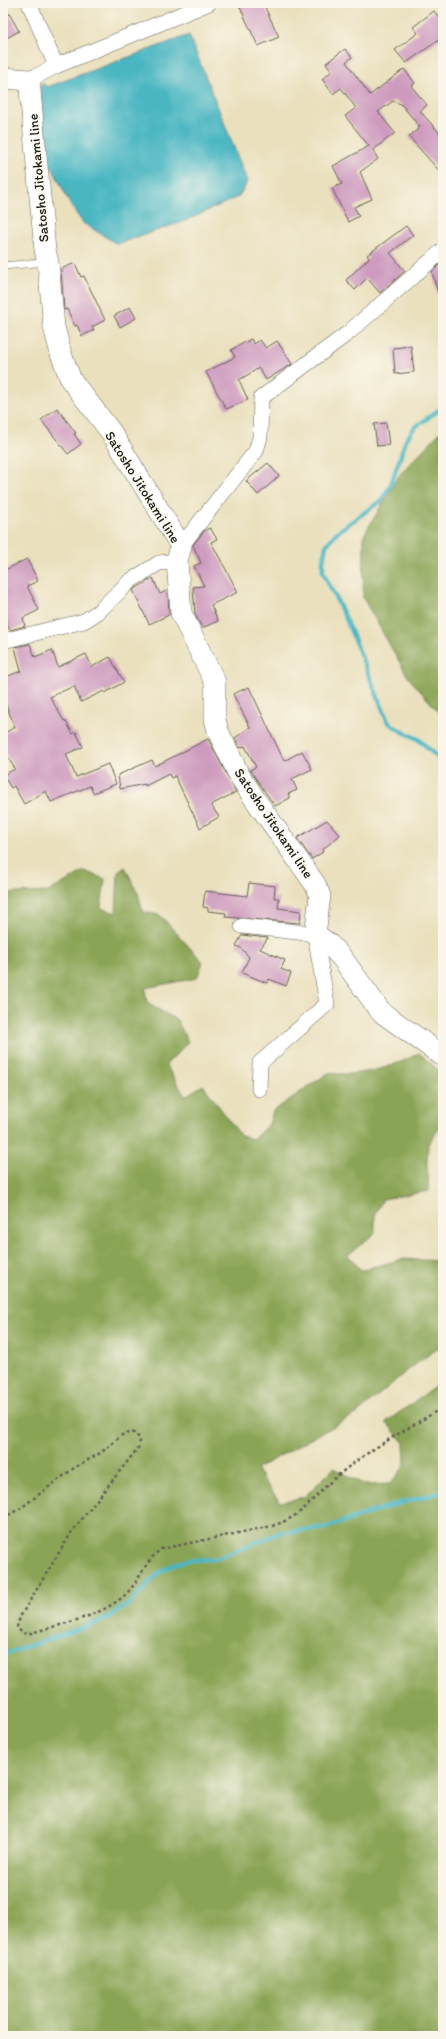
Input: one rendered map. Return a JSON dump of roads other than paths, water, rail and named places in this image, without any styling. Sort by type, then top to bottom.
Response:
[{"type":"main road","points":[[3,78],[29,80]]},
{"type":"main road","name":"Satosho Jitokami line","points":[[29,80],[45,250],[48,262],[54,327],[61,354],[71,380],[111,432],[179,554],[181,613],[215,682],[215,720],[218,731],[239,775],[315,884],[320,896],[315,934]]},
{"type":"main road","points":[[315,934],[330,944],[342,958],[381,1012],[443,1056]]},
{"type":"street","points":[[29,3],[56,66]]},
{"type":"street","points":[[29,80],[56,66],[209,3]]},
{"type":"street","points":[[3,641],[84,621],[98,612],[130,581],[159,563],[179,554],[256,451],[260,437],[261,398],[348,333],[443,250]]},
{"type":"street","points":[[242,926],[315,934],[327,1004],[260,1063],[259,1089]]},
{"type":"lane","points":[[3,266],[48,262]]},
{"type":"water","points":[[189,35],[247,180],[245,187],[238,197],[185,221],[117,244],[83,223],[71,206],[51,165],[49,166],[50,175],[46,188],[40,87],[43,83],[47,87]]},
{"type":"waterway","points":[[443,407],[414,428],[406,440],[391,484],[382,500],[336,533],[326,546],[323,561],[323,572],[346,619],[388,722],[401,731],[418,739],[443,762]]},
{"type":"waterway","points":[[3,1655],[102,1621],[129,1604],[159,1573],[174,1564],[190,1560],[216,1559],[279,1533],[328,1527],[393,1505],[443,1492]]}]
